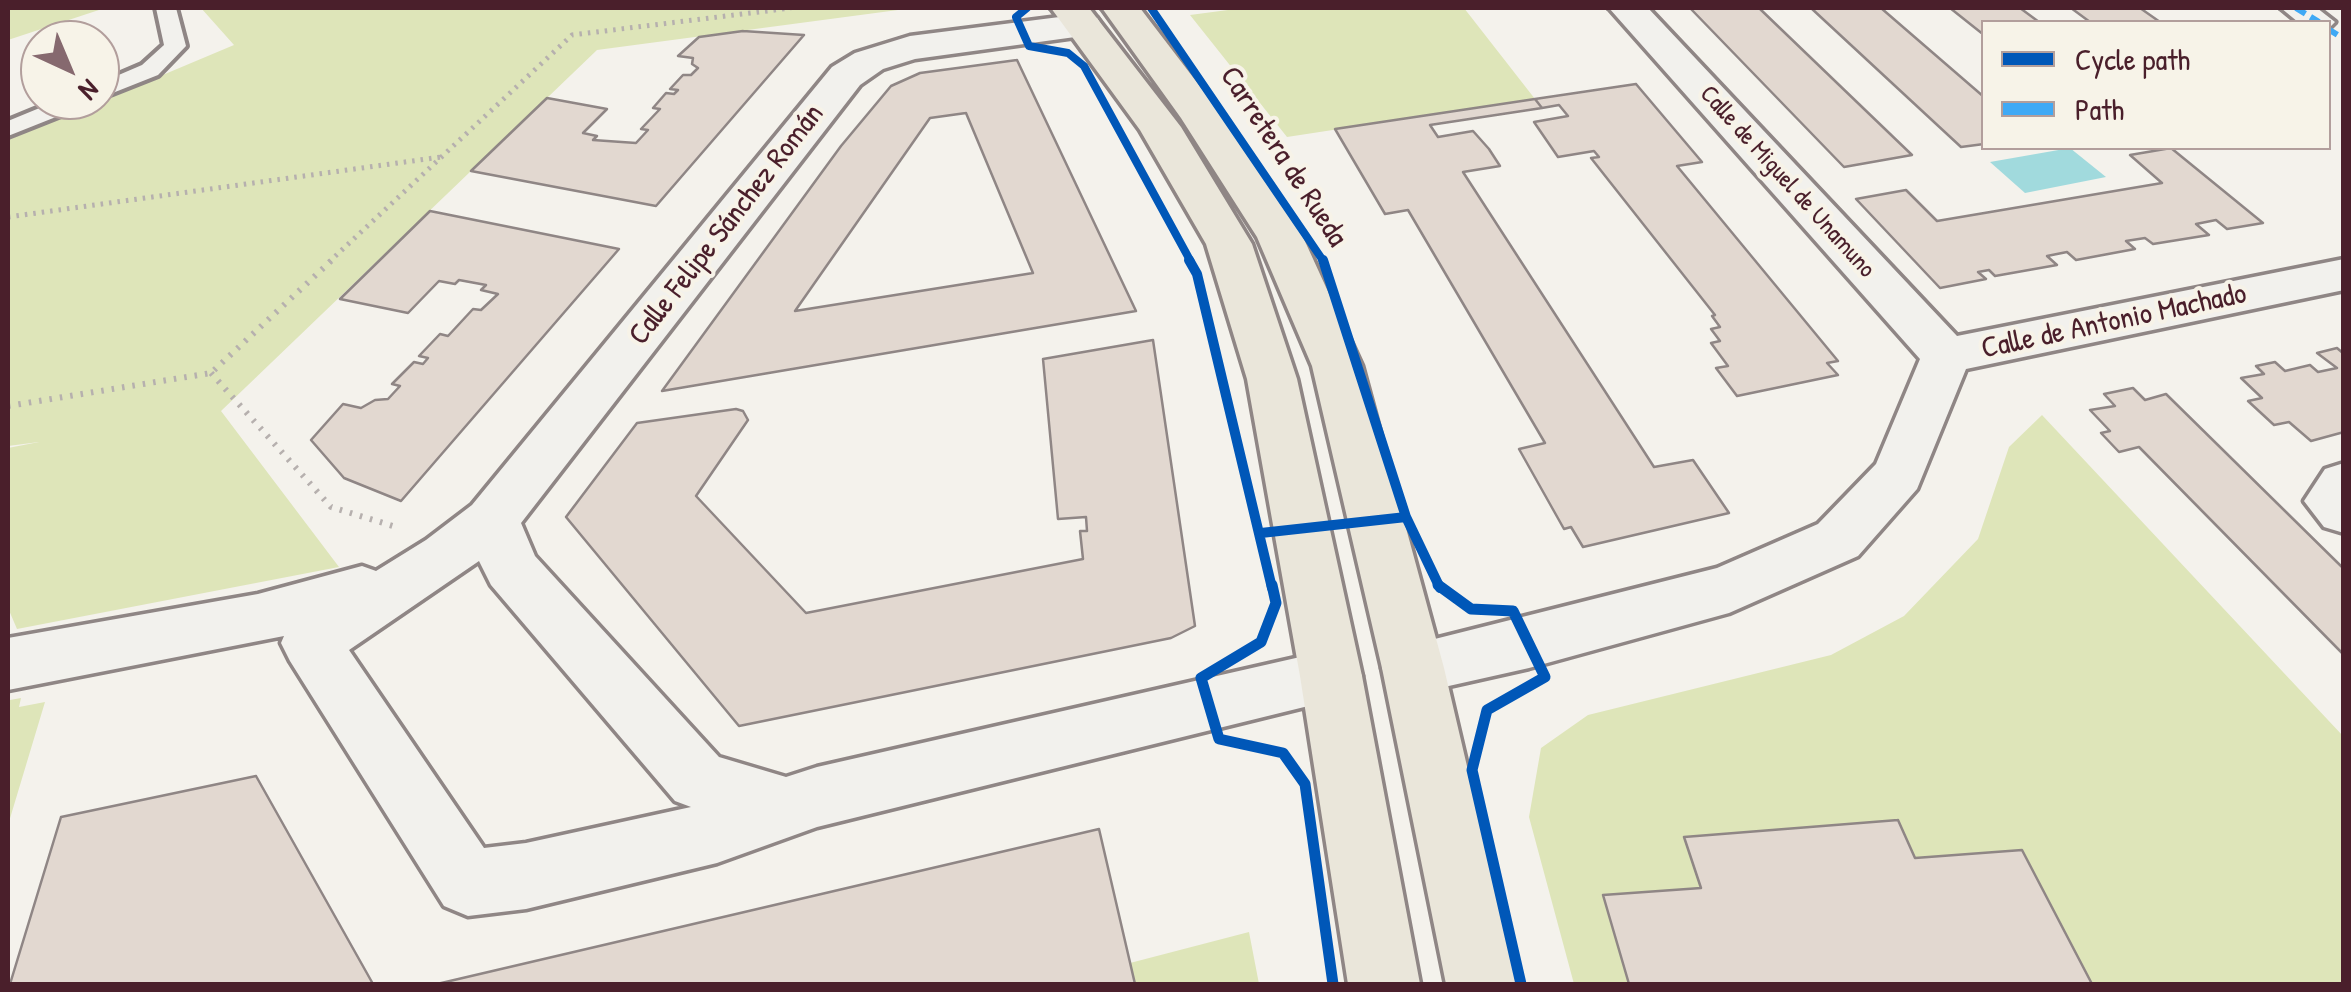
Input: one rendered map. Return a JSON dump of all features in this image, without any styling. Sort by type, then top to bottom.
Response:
[{"type":"main road","name":"Carretera de Rueda","points":[[1091,14],[1200,115],[1287,253],[1337,366],[1413,668],[1482,984]]},
{"type":"main road","points":[[1091,14],[1229,244],[1272,379],[1331,676],[1384,984]]},
{"type":"street","name":"Calle de Miguel de Unamuno","points":[[1628,8],[1946,356]]},
{"type":"street","name":"Calle Felipe Sánchez Román","points":[[407,551],[492,520],[846,76],[870,61],[910,48],[1091,14]]},
{"type":"street","name":"Calle de Antonio Machado","points":[[1413,668],[1529,644],[1729,590],[1838,540],[1898,474],[1946,356],[2344,274]]},
{"type":"street","points":[[2344,484],[2332,501],[2344,512]]},
{"type":"street","points":[[492,520],[511,569],[698,780],[782,806]]},
{"type":"street","points":[[8,664],[284,631],[407,551]]},
{"type":"street","points":[[284,631],[468,884],[526,876],[716,832],[782,806],[1331,676]]},
{"type":"lane","points":[[120,83],[150,70],[175,46],[166,8]]},
{"type":"path","points":[[8,406],[210,373],[572,35],[792,8]]},
{"type":"path","points":[[8,216],[441,157]]},
{"type":"path","points":[[210,373],[331,507],[407,551]]},
{"type":"green space","points":[[8,8],[105,8],[69,20],[20,20],[20,36],[8,40]]},
{"type":"green space","points":[[201,8],[913,8],[597,50],[221,411],[339,567],[17,629],[8,608],[8,448],[39,442],[8,446],[8,140],[56,120],[120,120],[120,93],[234,45]]},
{"type":"green space","points":[[1243,8],[1464,8],[1535,99],[1287,137],[1190,15]]},
{"type":"green space","points":[[2042,415],[2343,736],[2343,984],[1574,984],[1529,817],[1541,748],[1588,715],[1831,655],[1904,616],[1978,539],[2009,447]]},
{"type":"green space","points":[[21,698],[19,707],[45,702],[8,825],[8,708],[10,700]]},
{"type":"green space","points":[[1249,932],[1259,984],[1135,984],[1130,963]]},
{"type":"water","points":[[2072,150],[2106,177],[2025,193],[1990,162]]},
{"type":"building","points":[[1690,8],[1759,8],[1912,155],[1844,167]]},
{"type":"building","points":[[1811,8],[1881,8],[1981,94],[1981,144],[1961,147]]},
{"type":"building","points":[[1950,8],[2020,8],[2036,20],[1981,20],[1981,33]]},
{"type":"building","points":[[2071,8],[2140,8],[2157,20],[2087,20]]},
{"type":"building","points":[[743,31],[804,35],[656,206],[471,171],[547,98],[607,109],[583,133],[597,136],[593,140],[636,143],[648,130],[641,129],[660,109],[653,108],[666,93],[678,90],[670,89],[683,75],[691,75],[698,68],[692,64],[693,58],[678,56],[699,37]]},
{"type":"building","points":[[1017,60],[1136,311],[662,391],[841,146],[891,86],[920,73]],"holes":[[[966,113],[1033,273],[795,311],[930,118]]]},
{"type":"building","points":[[1636,84],[1702,162],[1677,166],[1838,361],[1827,363],[1838,375],[1737,396],[1716,368],[1728,366],[1711,343],[1720,341],[1711,329],[1720,327],[1712,316],[1715,315],[1591,158],[1599,157],[1594,151],[1558,157],[1534,122],[1568,116],[1559,105],[1542,108],[1535,99]]},
{"type":"building","points":[[1535,99],[1542,108],[1430,125],[1438,137],[1473,131],[1489,149],[1500,166],[1463,172],[1654,467],[1693,460],[1729,513],[1583,547],[1571,527],[1564,529],[1519,449],[1545,443],[1408,210],[1385,214],[1335,129]]},
{"type":"building","points":[[2173,150],[2263,223],[2227,229],[2216,220],[2196,224],[2209,235],[2153,244],[2145,238],[2126,241],[2135,249],[2076,260],[2067,252],[2047,256],[2057,265],[1995,276],[1989,270],[1978,272],[1986,279],[1940,288],[1856,199],[1906,190],[1937,221],[2162,183],[2130,155]]},
{"type":"building","points":[[430,211],[619,249],[401,501],[344,478],[311,440],[343,404],[361,408],[375,400],[388,399],[400,386],[392,384],[414,362],[423,364],[428,358],[419,356],[440,334],[448,336],[473,309],[481,310],[498,294],[481,290],[486,285],[439,281],[408,313],[340,299]]},
{"type":"building","points":[[1153,340],[1195,626],[1171,638],[739,726],[566,517],[637,423],[736,409],[743,411],[748,420],[696,496],[806,613],[1083,559],[1080,531],[1087,531],[1086,517],[1058,519],[1043,359]]},
{"type":"building","points":[[2337,348],[2344,354],[2344,432],[2311,441],[2289,422],[2274,425],[2248,401],[2262,398],[2241,378],[2264,374],[2256,366],[2275,362],[2285,371],[2310,365],[2318,372],[2337,368],[2317,353]]},
{"type":"building","points":[[2133,388],[2145,400],[2166,394],[2344,569],[2344,655],[2139,447],[2119,452],[2101,433],[2110,431],[2090,410],[2115,406],[2104,394]]},
{"type":"building","points":[[256,776],[373,984],[10,984],[61,817]]},
{"type":"building","points":[[1898,820],[1915,858],[2022,850],[2092,984],[1629,984],[1603,895],[1701,888],[1684,837]]},
{"type":"building","points":[[1099,829],[1135,984],[437,984]]},
{"type":"marked path","points":[[2296,8],[2316,20]]},
{"type":"marked path","points":[[2331,31],[2344,39]]},
{"type":"cycle path","points":[[1027,8],[1016,17],[1029,46],[1068,53],[1084,66],[1197,274],[1276,603],[1261,642],[1201,678],[1219,739],[1283,753],[1305,784],[1333,984]]},
{"type":"cycle path","points":[[1151,8],[1326,265],[1406,517],[1439,587],[1471,609],[1513,611],[1545,677],[1487,710],[1472,770],[1521,984]]},
{"type":"cycle path","points":[[1261,533],[1406,517]]}]
